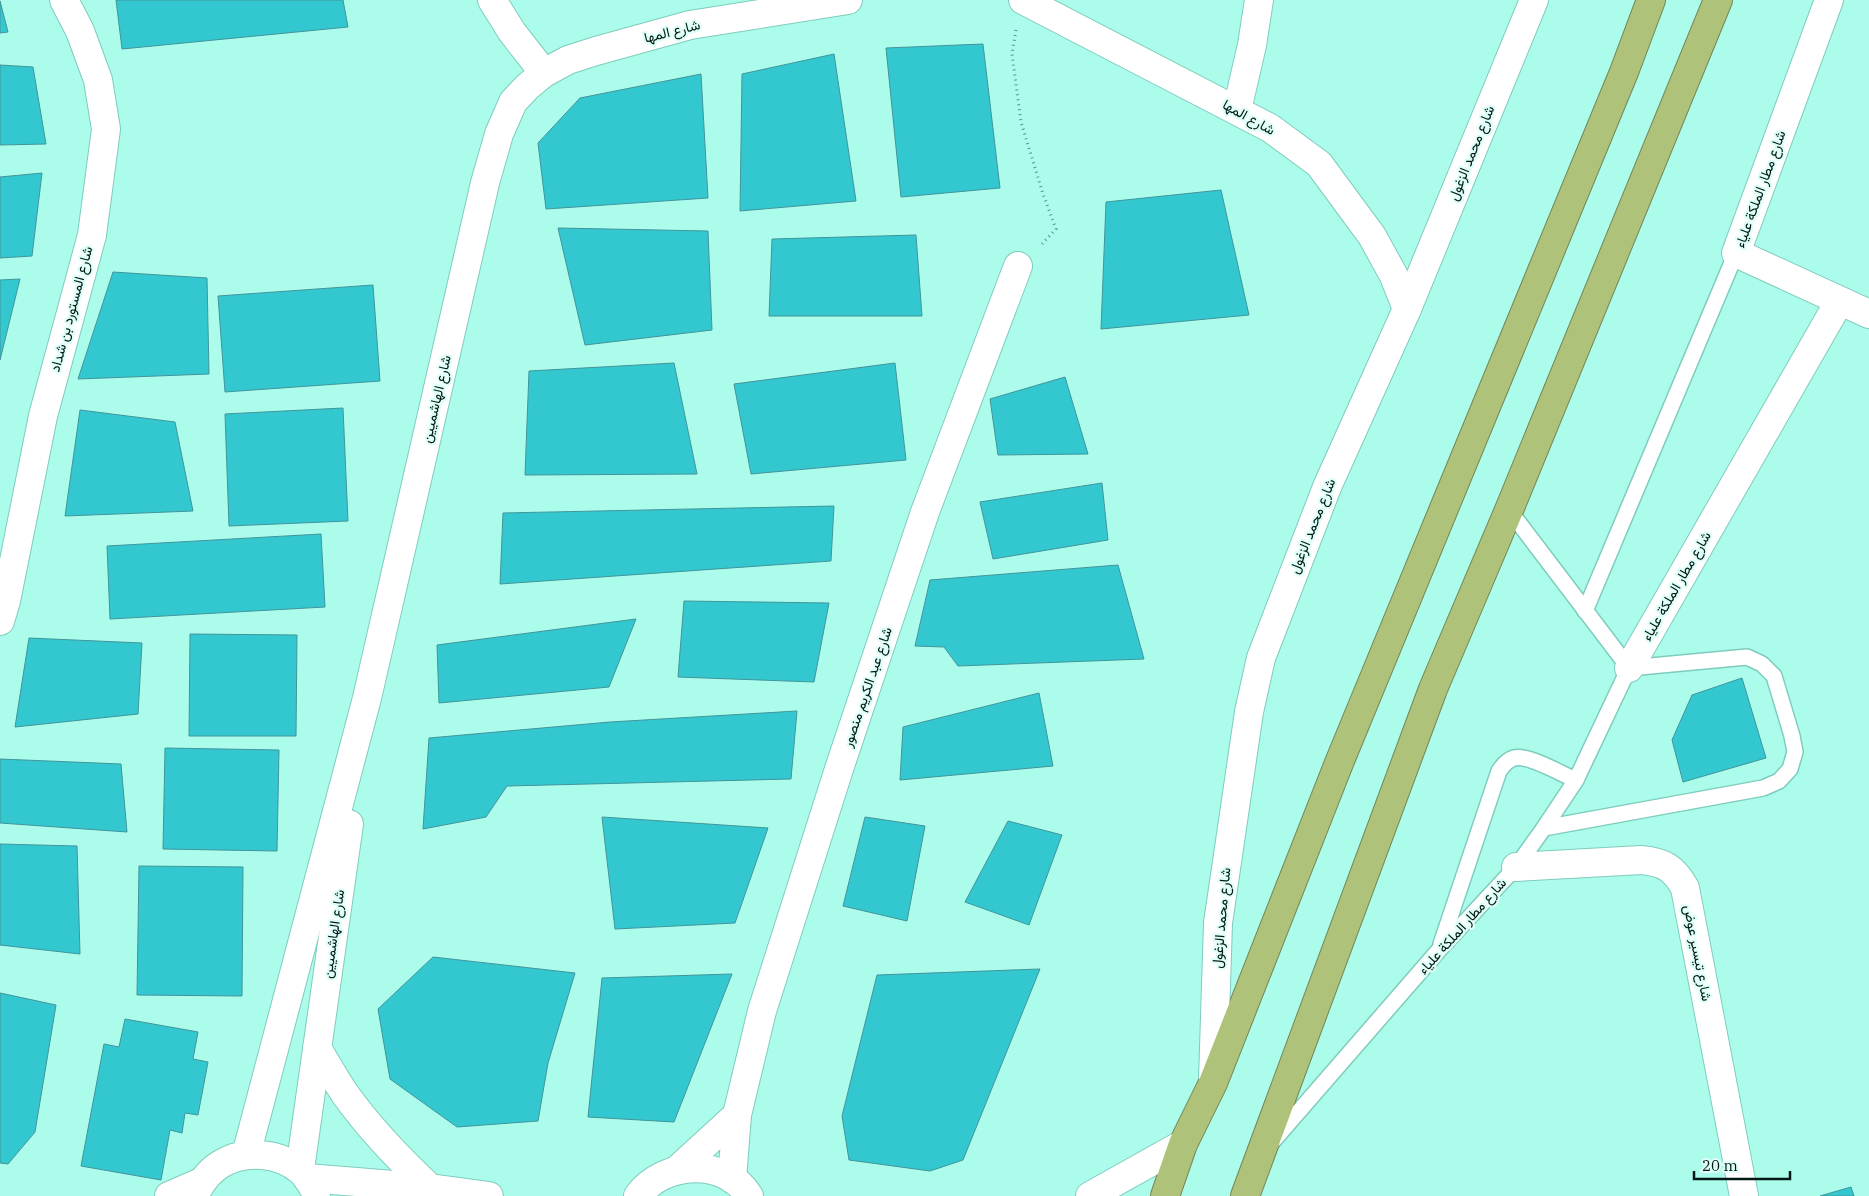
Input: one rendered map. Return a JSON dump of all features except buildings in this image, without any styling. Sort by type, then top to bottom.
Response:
[{"type":"highway","points":[[1165,1196],[1183,1144],[1212,1083],[1339,763],[1620,82],[1651,0]]},
{"type":"highway","name":"شارع مطار الملكة علياء","points":[[1245,1196],[1433,689],[1509,510],[1718,0]]},
{"type":"street","name":"شارع المستورد بن شداد","points":[[0,621],[6,601],[43,416],[92,235],[106,129],[98,80],[80,31],[64,0]]},
{"type":"street","points":[[492,0],[512,32],[544,73]]},
{"type":"street","name":"شارع المها","points":[[512,102],[544,73],[568,60],[596,51],[690,24],[848,0]]},
{"type":"street","name":"شارع المها","points":[[1023,0],[1270,128],[1319,164],[1372,236],[1394,276],[1407,309]]},
{"type":"street","points":[[1237,110],[1252,45],[1258,0]]},
{"type":"street","name":"شارع محمد الزغول","points":[[1212,1083],[1218,923],[1249,712],[1261,658],[1328,488],[1407,309],[1534,0]]},
{"type":"street","name":"شارع مطار الملكة علياء","points":[[1629,668],[1840,302],[1736,253],[1830,0]]},
{"type":"street","name":"شارع الهاشميين","points":[[246,1155],[367,698],[485,182],[499,134],[512,102]]},
{"type":"street","name":"شارع عبد الكريم منصور","points":[[740,1188],[737,1115],[762,1011],[838,769],[925,512],[1018,266]]},
{"type":"street","points":[[1840,302],[1869,314]]},
{"type":"street","name":"شارع الهاشميين","points":[[308,1181],[317,1048],[367,698]]},
{"type":"street","name":"شارع تيسير عوض","points":[[1516,867],[1641,860],[1655,862],[1668,867],[1678,876],[1685,888],[1744,1196]]},
{"type":"street","points":[[317,1048],[344,1093],[363,1118],[392,1152],[430,1188]]},
{"type":"street","points":[[634,1195],[657,1178],[678,1169],[737,1115]]},
{"type":"street","points":[[1090,1196],[1183,1144]]},
{"type":"street","points":[[169,1196],[198,1189],[221,1164],[246,1155],[274,1156],[308,1181],[430,1188],[489,1196]]},
{"type":"street","points":[[678,1169],[697,1168],[715,1171],[740,1188]]},
{"type":"lane","points":[[1585,611],[1736,253]]},
{"type":"lane","points":[[1509,510],[1629,668],[1738,658],[1747,658],[1762,664],[1774,676],[1795,752],[1790,769],[1779,781],[1763,788],[1544,828]]},
{"type":"lane","name":"شارع مطار الملكة علياء","points":[[1259,1157],[1439,950],[1516,867],[1576,780],[1629,668]]},
{"type":"lane","points":[[1439,950],[1500,771],[1505,762],[1514,758],[1525,757],[1576,780]]},
{"type":"path","points":[[1017,27],[1012,54],[1021,122],[1056,229],[1018,266]]}]
